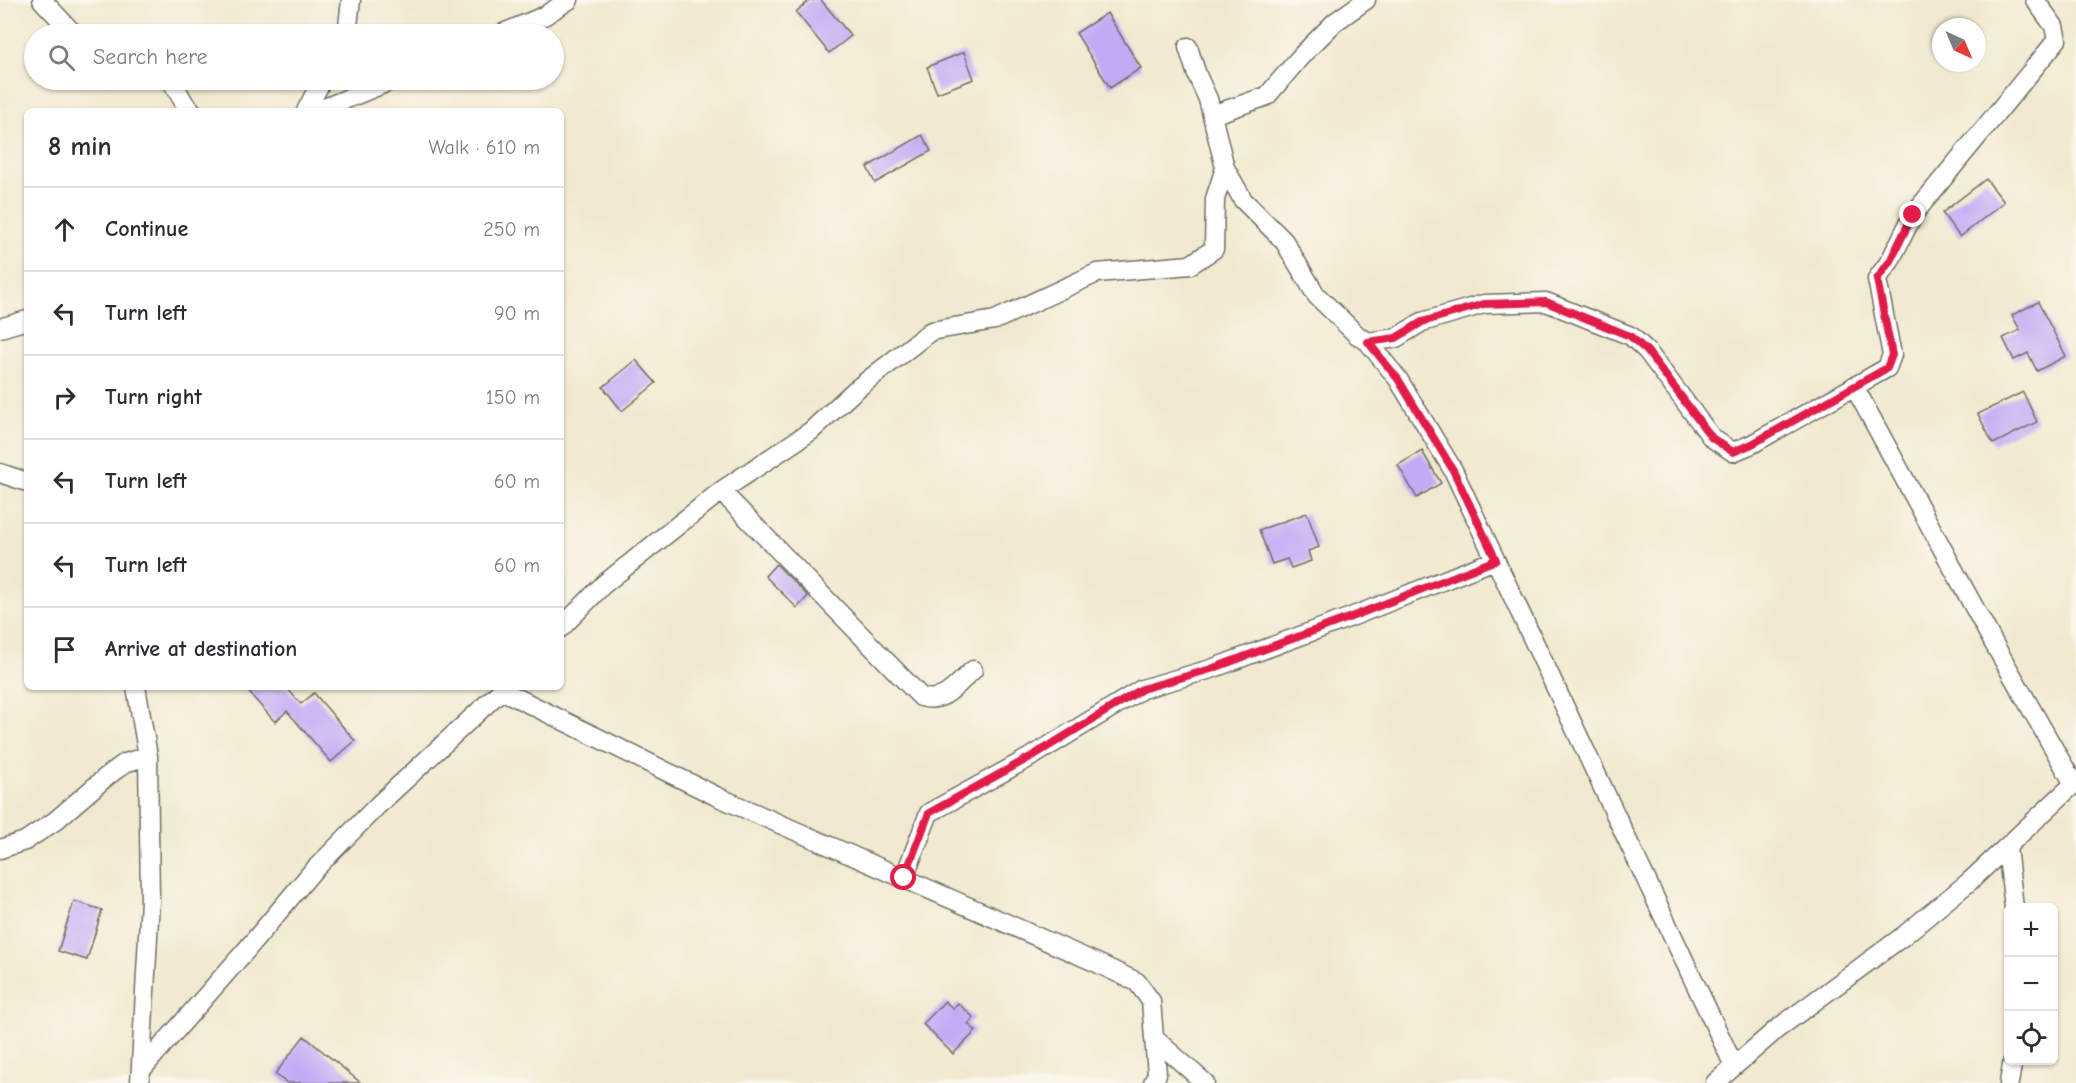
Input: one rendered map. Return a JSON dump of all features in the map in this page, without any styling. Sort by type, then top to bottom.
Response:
[{"type":"street","points":[[42,0],[65,24]]},
{"type":"street","points":[[349,24],[351,0]]},
{"type":"street","points":[[525,24],[544,16],[569,0]]},
{"type":"street","points":[[1212,115],[1267,96],[1302,55],[1335,22],[1366,0]]},
{"type":"street","points":[[1368,342],[1396,338],[1422,322],[1484,304],[1546,302],[1630,336],[1647,351],[1712,438],[1733,452],[1752,444],[1887,368],[1892,355],[1877,279],[1890,261],[1913,215],[2057,40],[2054,26],[2035,0]]},
{"type":"street","points":[[1188,47],[1208,99],[1226,168],[1243,200],[1284,241],[1316,295],[1357,335],[1368,342],[1398,379],[1453,470],[1734,1066]]},
{"type":"street","points":[[177,90],[189,108]]},
{"type":"street","points":[[307,108],[316,90]]},
{"type":"street","points":[[324,108],[364,90]]},
{"type":"street","points":[[564,625],[604,584],[721,491],[811,430],[931,330],[995,320],[1097,273],[1190,265],[1214,249],[1215,199],[1226,168]]},
{"type":"street","points":[[1215,199],[1243,200]]},
{"type":"street","points":[[0,328],[24,321]]},
{"type":"street","points":[[1715,1083],[1777,1029],[1902,937],[2007,847],[2075,783],[1993,642],[1854,386]]},
{"type":"street","points":[[0,472],[24,481]]},
{"type":"street","points":[[721,491],[921,697],[931,700],[943,697],[973,670]]},
{"type":"street","points":[[904,878],[929,813],[1034,755],[1142,689],[1233,661],[1496,560]]},
{"type":"street","points":[[137,690],[148,756],[150,900],[141,1076]]},
{"type":"street","points":[[141,1076],[311,873],[378,805],[502,690]]},
{"type":"street","points":[[505,690],[716,796],[1137,982],[1151,1001],[1157,1074],[1153,1083]]},
{"type":"street","points":[[0,849],[25,841],[55,821],[125,763],[148,756]]},
{"type":"street","points":[[2007,847],[2013,903]]},
{"type":"street","points":[[1154,1038],[1205,1083]]},
{"type":"street","points":[[2009,1083],[2012,1065]]},
{"type":"building","points":[[810,0],[821,0],[851,36],[829,53],[796,12]]},
{"type":"building","points":[[1107,13],[1141,68],[1110,88],[1076,33]]},
{"type":"building","points":[[964,52],[974,79],[937,93],[927,67]]},
{"type":"building","points":[[922,135],[931,151],[875,183],[867,167]]},
{"type":"building","points":[[1986,179],[2004,202],[1960,237],[1942,213]]},
{"type":"building","points":[[2038,302],[2066,356],[2037,371],[2028,353],[2014,360],[2003,338],[2020,330],[2012,315]]},
{"type":"building","points":[[636,360],[656,383],[622,411],[603,387]]},
{"type":"building","points":[[2023,392],[2037,422],[1993,444],[1978,414]]},
{"type":"building","points":[[1422,451],[1441,483],[1417,498],[1398,465]]},
{"type":"building","points":[[1307,513],[1319,547],[1308,551],[1311,561],[1291,568],[1287,559],[1272,564],[1259,530]]},
{"type":"building","points":[[776,564],[808,596],[797,608],[765,576]]},
{"type":"building","points":[[247,690],[289,690],[301,704],[314,693],[355,741],[331,762],[287,711],[275,722]]},
{"type":"building","points":[[74,901],[102,910],[87,960],[58,951]]},
{"type":"building","points":[[945,1001],[953,1009],[958,1003],[974,1018],[968,1024],[976,1031],[953,1054],[923,1024]]},
{"type":"building","points":[[304,1036],[361,1083],[287,1083],[275,1074]]},
{"type":"route","points":[[904,878],[929,813],[1034,755],[1142,689],[1211,669],[1496,560],[1453,470],[1398,379],[1368,342],[1396,338],[1422,322],[1484,304],[1546,302],[1630,336],[1647,351],[1712,438],[1733,452],[1752,444],[1887,368],[1892,355],[1877,279],[1890,261],[1913,215]]}]
